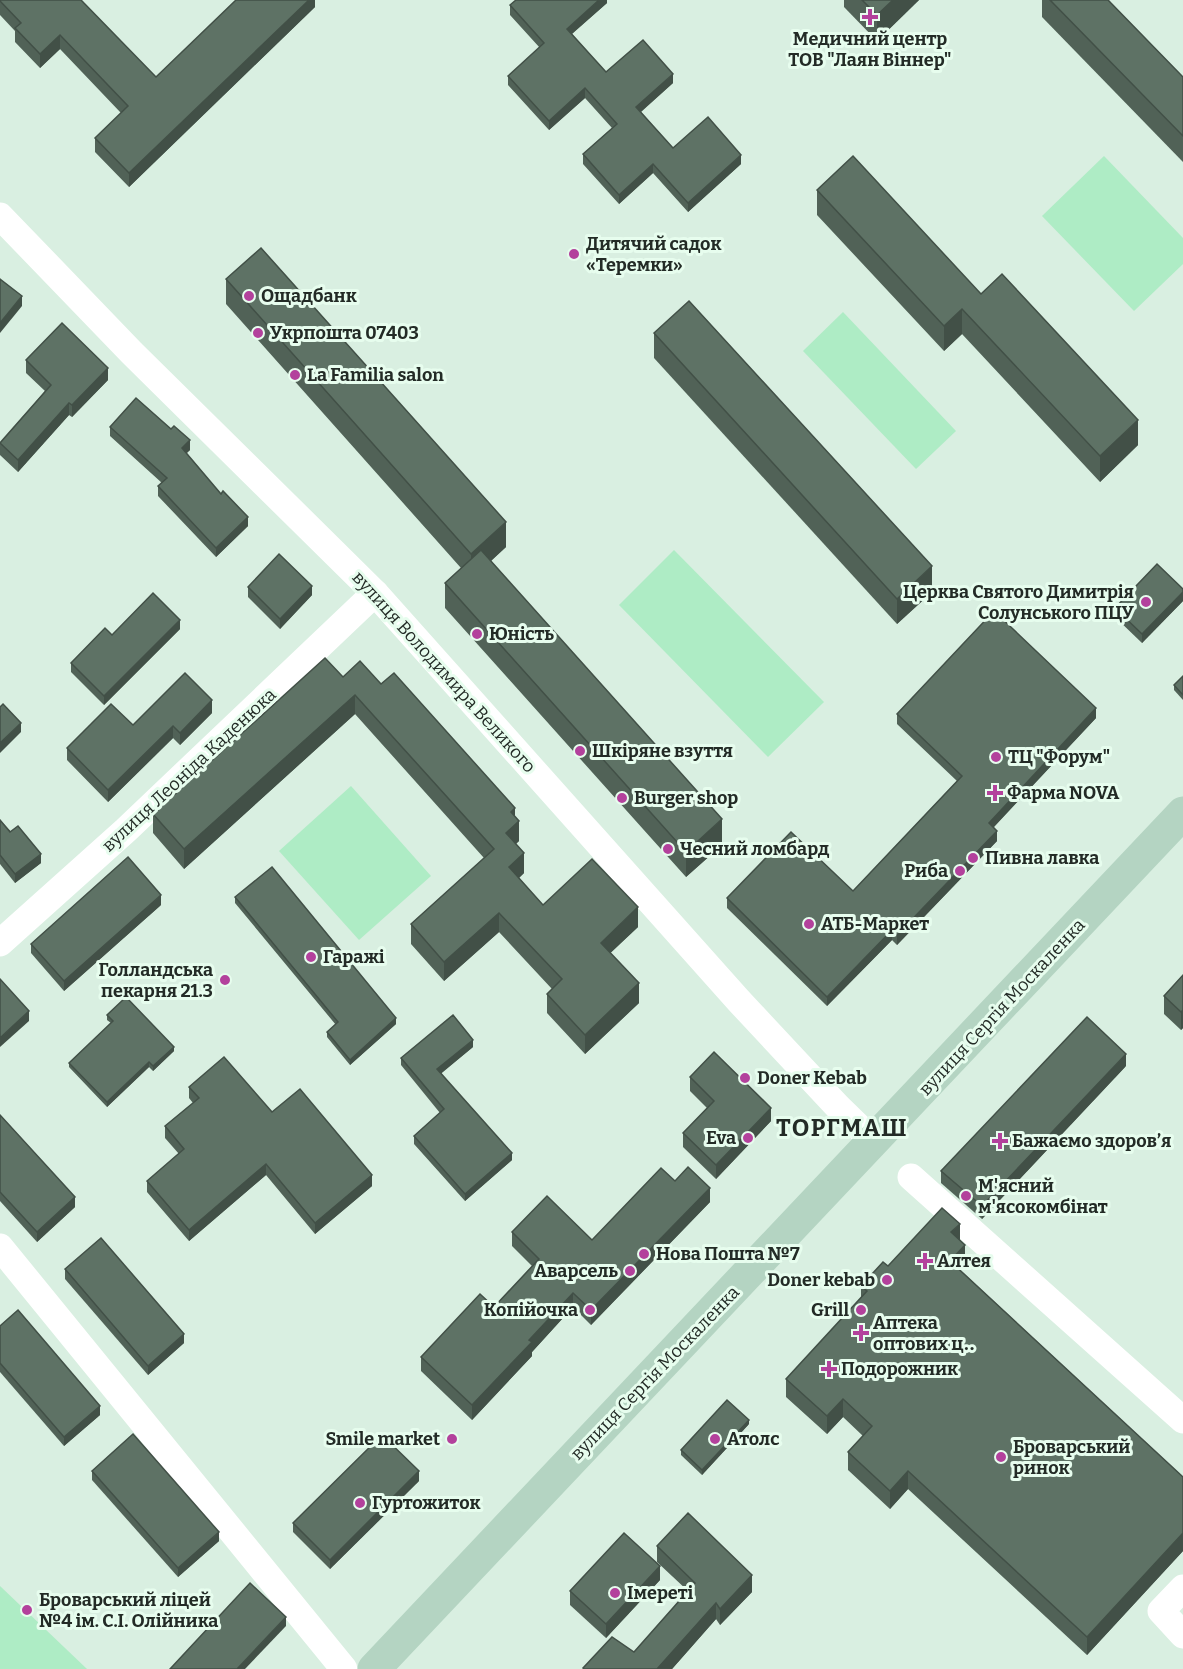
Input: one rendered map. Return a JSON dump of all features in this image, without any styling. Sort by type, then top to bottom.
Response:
[{"type":"main road","name":"вулиця Сергія Москаленка","points":[[374,1669],[1183,813]]},
{"type":"street","name":"вулиця Володимира Великого","points":[[0,216],[132,353],[375,593],[739,1001],[874,1142]]},
{"type":"street","name":"вулиця Леоніда Каденюка","points":[[0,943],[126,830],[375,593]]},
{"type":"street","points":[[911,1177],[1183,1420]]},
{"type":"street","points":[[0,1247],[344,1669]]},
{"type":"street","points":[[1183,1588],[1161,1611],[1183,1635]]},
{"type":"green space","points":[[1104,156],[1183,238],[1183,264],[1134,311],[1042,216]]},
{"type":"green space","points":[[843,312],[956,431],[916,469],[803,351]]},
{"type":"green space","points":[[674,550],[824,702],[768,757],[619,605]]},
{"type":"green space","points":[[351,786],[431,876],[359,940],[279,851]]},
{"type":"green space","points":[[0,1586],[87,1669],[0,1669]]},
{"type":"building","points":[[0,0],[81,0],[156,77],[236,0],[309,0],[129,173],[95,138],[128,106],[60,35],[40,54],[15,28],[21,23]]},
{"type":"building","points":[[516,0],[599,0],[567,29],[606,72],[643,40],[673,74],[636,107],[673,148],[708,117],[741,155],[688,203],[653,164],[619,195],[583,154],[617,124],[585,88],[549,121],[508,76],[544,43],[510,5]]},
{"type":"building","points":[[862,0],[893,0],[877,15]]},
{"type":"building","points":[[1050,0],[1108,0],[1183,77],[1183,136]]},
{"type":"building","points":[[853,156],[981,294],[1002,274],[1138,420],[1100,456],[962,309],[944,326],[817,190]]},
{"type":"building","points":[[261,248],[506,522],[471,554],[226,279]]},
{"type":"building","points":[[0,279],[22,296],[0,323]]},
{"type":"building","points":[[689,301],[932,566],[897,599],[654,333]]},
{"type":"building","points":[[62,323],[108,368],[72,405],[69,403],[18,460],[0,443],[51,385],[26,360]]},
{"type":"building","points":[[136,398],[171,429],[174,426],[190,440],[182,448],[221,494],[223,491],[248,517],[216,548],[158,486],[167,478],[110,427]]},
{"type":"building","points":[[481,550],[722,819],[686,852],[445,583]]},
{"type":"building","points":[[279,554],[312,586],[280,619],[248,587]]},
{"type":"building","name":"Церква Святого Димитрія Солунського ПЦУ","points":[[1157,564],[1183,589],[1183,592],[1142,634],[1115,608]]},
{"type":"building","points":[[153,593],[180,620],[104,696],[71,663],[105,628],[112,635]]},
{"type":"building","points":[[994,611],[1096,708],[989,823],[997,831],[897,935],[892,930],[827,997],[727,898],[791,832],[853,891],[962,776],[897,714]]},
{"type":"building","points":[[325,658],[343,677],[360,661],[381,684],[394,673],[515,808],[511,812],[519,821],[506,833],[524,853],[509,867],[543,905],[592,859],[638,907],[601,943],[639,983],[585,1035],[547,994],[562,979],[499,913],[444,962],[411,924],[494,849],[355,695],[184,849],[153,814]]},
{"type":"building","points":[[185,673],[212,700],[180,733],[173,726],[108,790],[67,748],[111,704],[133,725]]},
{"type":"building","points":[[1183,676],[1183,695],[1174,685]]},
{"type":"building","points":[[3,704],[21,723],[0,743],[0,707]]},
{"type":"building","points":[[0,820],[10,832],[18,826],[41,854],[15,874],[0,855]]},
{"type":"building","points":[[128,857],[161,895],[64,981],[31,944]]},
{"type":"building","name":"Гаражі","points":[[272,867],[396,1018],[350,1060],[327,1032],[338,1022],[235,897]]},
{"type":"building","points":[[1183,975],[1183,1010],[1181,1012],[1164,996]]},
{"type":"building","points":[[0,979],[29,1011],[0,1038]]},
{"type":"building","points":[[126,997],[174,1047],[153,1066],[149,1062],[107,1102],[69,1063],[113,1021],[107,1015]]},
{"type":"building","points":[[453,1015],[473,1040],[437,1069],[512,1153],[465,1194],[414,1136],[444,1109],[401,1058]]},
{"type":"building","points":[[1087,1017],[1126,1054],[982,1206],[941,1171]]},
{"type":"building","points":[[714,1052],[771,1108],[716,1165],[683,1133],[714,1101],[690,1077]]},
{"type":"building","points":[[224,1057],[272,1112],[300,1089],[372,1175],[315,1223],[266,1164],[189,1230],[147,1181],[184,1149],[165,1126],[199,1098],[189,1087]]},
{"type":"building","points":[[0,1115],[75,1197],[37,1232],[0,1192]]},
{"type":"building","points":[[688,1167],[710,1188],[591,1310],[573,1293],[529,1340],[532,1342],[472,1405],[421,1357],[480,1294],[494,1307],[539,1259],[512,1232],[547,1196],[592,1240],[661,1168],[675,1181]]},
{"type":"building","name":"Броварський ринок","points":[[942,1208],[960,1224],[951,1232],[965,1245],[950,1261],[1183,1477],[1183,1533],[1087,1637],[908,1471],[890,1491],[848,1452],[872,1426],[843,1399],[827,1416],[786,1379],[867,1291],[861,1286],[883,1262],[888,1266]]},
{"type":"building","points":[[101,1238],[184,1334],[148,1366],[65,1269]]},
{"type":"building","points":[[18,1310],[100,1406],[64,1437],[0,1363],[0,1326]]},
{"type":"building","name":"Атолс","points":[[727,1400],[749,1420],[702,1470],[681,1450]]},
{"type":"building","points":[[133,1434],[219,1532],[178,1568],[92,1471]]},
{"type":"building","name":"Гуртожиток","points":[[382,1435],[419,1471],[330,1560],[293,1523]]},
{"type":"building","points":[[688,1513],[752,1575],[720,1609],[716,1603],[657,1669],[584,1669],[612,1637],[634,1652],[695,1583],[657,1546]]},
{"type":"building","name":"Імереті","points":[[624,1533],[660,1566],[606,1624],[570,1591]]},
{"type":"building","points":[[250,1583],[286,1617],[237,1669],[170,1669]]},
{"type":"place","name":"Медичний центр ТОВ \"Лаян Віннер\"","points":[[870,17]]},
{"type":"place","name":"Дитячий садок «Теремки»","points":[[574,254]]},
{"type":"place","name":"Ощадбанк","points":[[249,296]]},
{"type":"place","name":"Укрпошта 07403","points":[[258,333]]},
{"type":"place","name":"La Familia salon","points":[[295,375]]},
{"type":"place","name":"Церква Святого Димитрія Солунського ПЦУ","points":[[1146,602]]},
{"type":"place","name":"Юність","points":[[477,634]]},
{"type":"place","name":"Шкіряне взуття","points":[[580,751]]},
{"type":"place","name":"ТЦ \"Форум\"","points":[[996,757]]},
{"type":"place","name":"Фарма NOVA","points":[[995,793]]},
{"type":"place","name":"Burger shop","points":[[622,798]]},
{"type":"place","name":"Чесний ломбард","points":[[668,849]]},
{"type":"place","name":"Пивна лавка","points":[[973,858]]},
{"type":"place","name":"Риба","points":[[960,871]]},
{"type":"place","name":"АТБ-Маркет","points":[[809,924]]},
{"type":"place","name":"Гаражі","points":[[311,957]]},
{"type":"place","name":"Голландська пекарня 21.3","points":[[225,980]]},
{"type":"place","name":"Doner Kebab","points":[[745,1078]]},
{"type":"place","name":"Eva","points":[[748,1138]]},
{"type":"place","name":"Бажаємо здоровʼя","points":[[1000,1141]]},
{"type":"place","name":"М'ясний м'ясокомбінат","points":[[966,1196]]},
{"type":"place","name":"Нова Пошта №7","points":[[644,1254]]},
{"type":"place","name":"Алтея","points":[[925,1261]]},
{"type":"place","name":"Аварсель","points":[[630,1271]]},
{"type":"place","name":"Doner kebab","points":[[887,1280]]},
{"type":"place","name":"Копійочка","points":[[590,1310]]},
{"type":"place","name":"Grill","points":[[861,1310]]},
{"type":"place","name":"Аптека оптових ц‥","points":[[861,1333]]},
{"type":"place","name":"Подорожник","points":[[829,1369]]},
{"type":"place","name":"Smile market","points":[[452,1439]]},
{"type":"place","name":"Атолс","points":[[715,1439]]},
{"type":"place","name":"Броварський ринок","points":[[1001,1457]]},
{"type":"place","name":"Гуртожиток","points":[[360,1503]]},
{"type":"place","name":"Імереті","points":[[615,1593]]},
{"type":"place","name":"Броварський ліцей №4 ім. С.І. Олійника","points":[[27,1610]]},
{"type":"district","name":"ТОРГМАШ","points":[[842,1128]]}]
